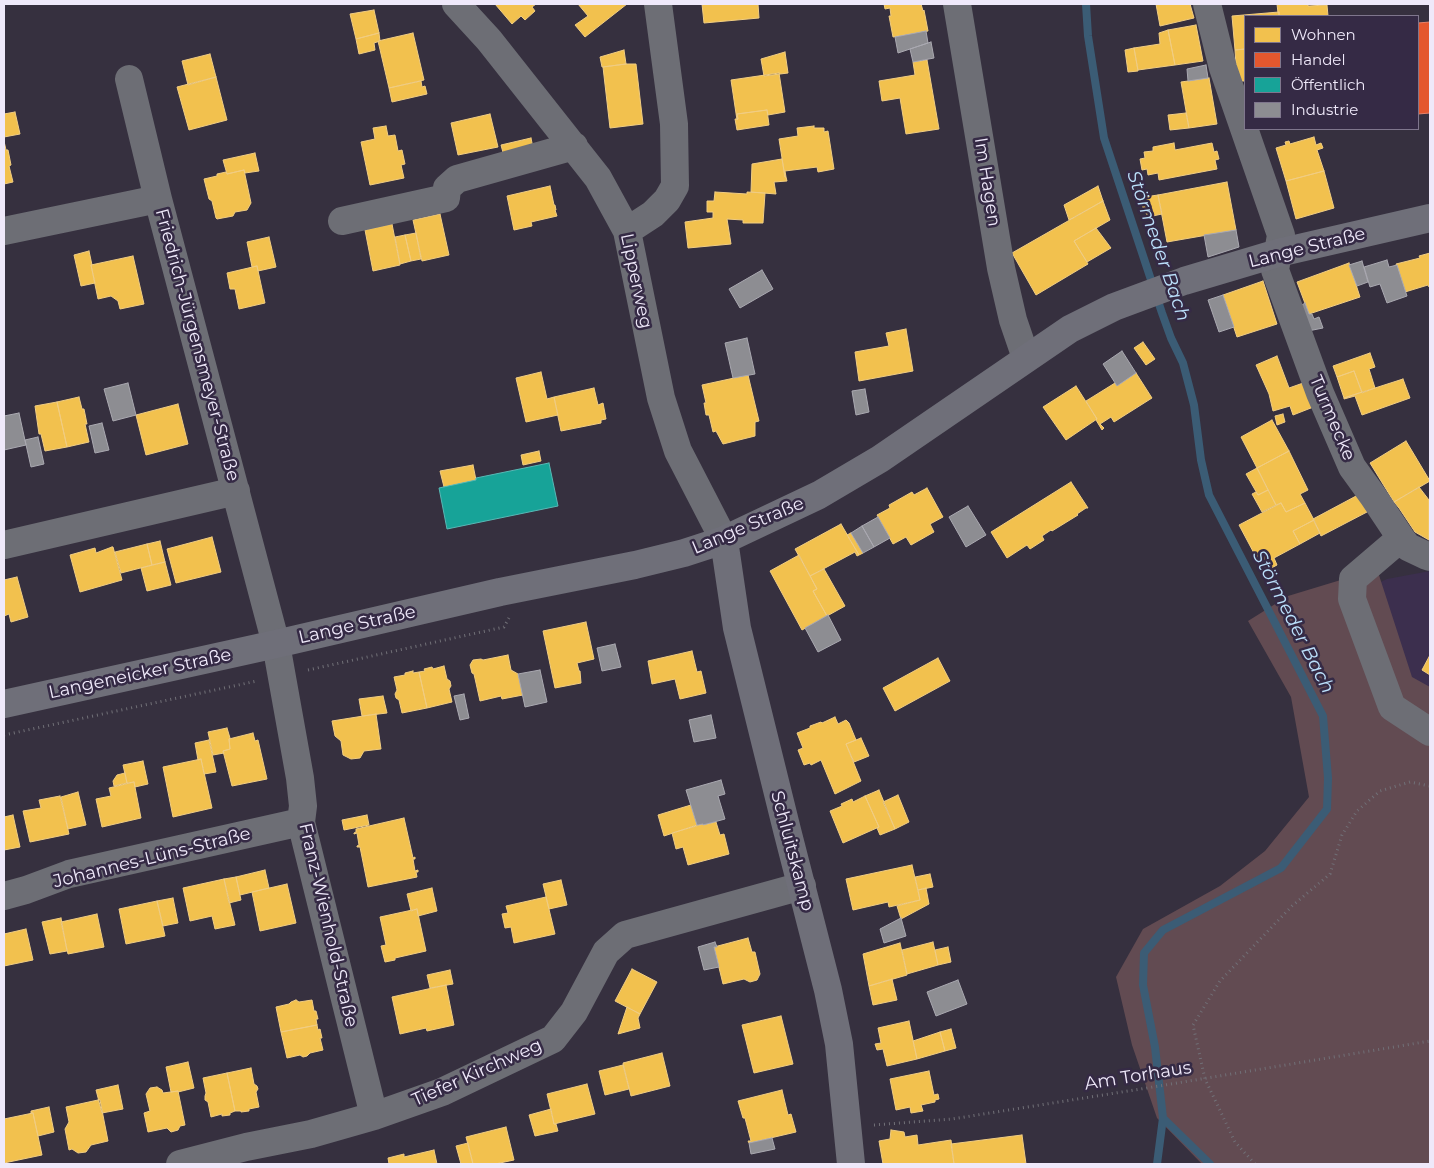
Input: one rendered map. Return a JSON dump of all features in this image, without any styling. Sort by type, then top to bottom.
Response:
[{"type":"main road","name":"Lange Straße","points":[[276,644],[500,592],[635,565],[684,553],[724,540],[820,495],[880,459],[1070,329],[1114,307],[1184,281],[1278,253],[1430,218]]},
{"type":"main road","name":"Schluitskamp","points":[[724,540],[737,628],[828,990],[837,1035],[851,1164]]},
{"type":"main road","name":"Langeneicker Straße","points":[[4,704],[276,644]]},
{"type":"street","name":"Lipperweg","points":[[456,4],[489,40],[574,146],[598,178],[627,231],[661,398],[678,451],[724,540]]},
{"type":"street","points":[[627,231],[653,214],[668,200],[675,186],[674,124],[658,4]]},
{"type":"street","name":"Im Hagen","points":[[957,4],[1001,268],[1013,320],[1026,358]]},
{"type":"street","name":"Turmecke","points":[[1206,4],[1223,68],[1244,128]]},
{"type":"street","name":"Friedrich-Jürgensmeyer-Straße","points":[[129,79],[158,199],[276,644]]},
{"type":"street","name":"Turmecke","points":[[1245,130],[1281,235],[1275,270],[1324,401],[1352,467],[1401,538],[1408,546],[1430,557]]},
{"type":"street","points":[[342,221],[446,198],[447,188],[457,179],[574,146]]},
{"type":"street","name":"Friedrich-Jürgensmeyer-Straße","points":[[4,231],[158,199]]},
{"type":"street","name":"Friedrich-Jürgensmeyer-Straße","points":[[4,545],[236,491]]},
{"type":"street","points":[[1401,538],[1353,578],[1352,599],[1392,707],[1430,732]]},
{"type":"street","name":"Franz-Wienhold-Straße","points":[[276,644],[300,778],[303,806],[301,822],[374,1116]]},
{"type":"street","name":"Johannes-Lüns-Straße","points":[[4,896],[69,874],[301,822]]},
{"type":"street","name":"Tiefer Kirchweg","points":[[180,1164],[248,1156],[442,1092],[553,1039],[574,1012],[606,952],[625,935],[802,886]]},
{"type":"path","points":[[1255,1164],[1235,1142],[1205,1079],[1193,1024],[1220,981],[1292,906],[1330,874],[1342,835],[1357,811],[1380,791],[1410,782],[1430,786]]},
{"type":"path","name":"Am Torhaus","points":[[848,1127],[952,1119],[1430,1041]]},
{"type":"shaded area","points":[[1377,569],[1412,677],[1430,687],[1430,1164],[1202,1164],[1157,1118],[1132,1045],[1116,977],[1143,929],[1220,886],[1265,851],[1309,797],[1291,697],[1248,621],[1288,596]]},
{"type":"shaded area","points":[[1430,571],[1430,730],[1325,608],[1387,579]]},
{"type":"building: Wohnen","points":[[495,4],[536,4],[532,7],[535,11],[525,20],[521,16],[512,24]]},
{"type":"building: Wohnen","points":[[578,4],[627,4],[585,37],[575,25],[588,16]]},
{"type":"building: Wohnen","points":[[702,4],[758,4],[759,18],[704,23]]},
{"type":"building: Wohnen","points":[[884,4],[921,4],[928,31],[893,37],[889,16],[891,16],[890,8],[885,9]]},
{"type":"building: Wohnen","points":[[1156,4],[1190,4],[1194,18],[1160,26]]},
{"type":"building: Wohnen","points":[[1277,4],[1308,4],[1308,6],[1327,5],[1328,15],[1279,15]]},
{"type":"building: Wohnen","points":[[374,10],[379,33],[356,39],[350,14]]},
{"type":"building: Wohnen","points":[[1279,12],[1279,15],[1244,15],[1244,49],[1235,50],[1232,16]]},
{"type":"building: Wohnen","points":[[1196,25],[1203,61],[1175,65],[1168,30]]},
{"type":"building: Wohnen","points":[[1168,30],[1175,65],[1138,70],[1134,48],[1160,44],[1159,33]]},
{"type":"building: Wohnen","points":[[379,33],[380,41],[374,43],[375,50],[359,54],[356,39]]},
{"type":"building: Wohnen","points":[[413,33],[424,80],[389,88],[378,41]]},
{"type":"building: Wohnen","points":[[1134,48],[1138,71],[1128,72],[1125,50]]},
{"type":"building: Wohnen","points":[[1244,49],[1244,81],[1237,81],[1235,50]]},
{"type":"building: Wohnen","points":[[624,50],[626,64],[602,67],[600,57]]},
{"type":"building: Wohnen","points":[[785,52],[788,73],[764,76],[761,59]]},
{"type":"building: Wohnen","points":[[210,54],[216,77],[188,85],[182,61]]},
{"type":"building: Wohnen","points":[[927,60],[939,129],[906,134],[900,98],[882,101],[879,81],[915,75],[913,62]]},
{"type":"building: Wohnen","points":[[636,64],[643,124],[610,128],[603,67]]},
{"type":"building: Wohnen","points":[[779,73],[785,112],[768,115],[767,110],[737,114],[737,120],[731,80]]},
{"type":"building: Wohnen","points":[[216,77],[227,120],[189,130],[177,87]]},
{"type":"building: Wohnen","points":[[1209,78],[1217,124],[1189,128],[1181,82]]},
{"type":"building: Wohnen","points":[[421,81],[422,87],[425,86],[427,94],[392,102],[389,88]]},
{"type":"building: Wohnen","points":[[767,110],[769,125],[737,130],[735,119],[738,119],[737,114]]},
{"type":"building: Wohnen","points":[[15,112],[20,134],[4,137],[4,114]]},
{"type":"building: Wohnen","points":[[1186,113],[1189,128],[1170,130],[1168,115]]},
{"type":"building: Wohnen","points":[[490,114],[498,147],[458,155],[451,123]]},
{"type":"building: Wohnen","points":[[386,126],[388,136],[395,135],[398,151],[402,150],[405,164],[401,165],[404,178],[370,185],[361,142],[375,139],[373,128]]},
{"type":"building: Wohnen","points":[[814,126],[814,128],[824,128],[824,132],[828,131],[834,169],[818,172],[817,167],[785,171],[785,177],[779,139],[798,136],[797,128]]},
{"type":"building: Wohnen","points":[[1314,137],[1316,145],[1321,143],[1323,148],[1317,150],[1324,171],[1286,181],[1276,148],[1286,145],[1285,142],[1289,141],[1290,144]]},
{"type":"building: Wohnen","points":[[531,138],[534,153],[505,160],[501,145]]},
{"type":"building: Wohnen","points":[[4,141],[6,150],[8,150],[13,182],[4,184]]},
{"type":"building: Wohnen","points":[[1174,143],[1175,150],[1212,143],[1214,152],[1217,151],[1219,159],[1215,160],[1217,169],[1159,180],[1158,173],[1148,175],[1147,169],[1142,170],[1140,159],[1145,158],[1144,152],[1153,151],[1153,147]]},
{"type":"building: Wohnen","points":[[255,153],[259,171],[245,173],[244,170],[227,174],[223,160]]},
{"type":"building: Wohnen","points":[[782,159],[787,181],[774,182],[776,194],[751,192],[752,164]]},
{"type":"building: Wohnen","points":[[244,170],[251,203],[247,210],[235,212],[233,216],[217,219],[204,179],[217,176],[217,174]]},
{"type":"building: Wohnen","points":[[1324,171],[1334,208],[1296,219],[1286,181]]},
{"type":"building: Wohnen","points":[[1227,182],[1236,230],[1167,242],[1158,195]]},
{"type":"building: Wohnen","points":[[550,186],[557,216],[531,222],[532,226],[514,230],[507,196]]},
{"type":"building: Wohnen","points":[[1098,186],[1103,201],[1069,220],[1064,205]]},
{"type":"building: Wohnen","points":[[715,192],[765,193],[763,223],[743,223],[743,220],[727,219],[731,244],[688,248],[685,222],[713,218],[713,212],[707,212],[707,201],[714,201]]},
{"type":"building: Wohnen","points":[[1158,195],[1162,214],[1148,217],[1138,198]]},
{"type":"building: Wohnen","points":[[1103,201],[1110,220],[1074,241],[1088,264],[1036,295],[1012,253]]},
{"type":"building: Wohnen","points":[[440,214],[449,255],[422,261],[413,220]]},
{"type":"building: Wohnen","points":[[392,224],[400,265],[373,271],[365,230]]},
{"type":"building: Wohnen","points":[[1096,228],[1111,248],[1087,262],[1074,241]]},
{"type":"building: Wohnen","points":[[416,233],[421,259],[411,261],[405,235]]},
{"type":"building: Wohnen","points":[[405,235],[411,261],[400,264],[395,237]]},
{"type":"building: Wohnen","points":[[269,237],[276,267],[258,271],[257,266],[252,267],[247,242]]},
{"type":"building: Wohnen","points":[[89,251],[95,283],[81,286],[74,255]]},
{"type":"building: Wohnen","points":[[1430,253],[1430,286],[1405,292],[1396,264],[1420,258],[1419,256]]},
{"type":"building: Wohnen","points":[[133,256],[144,304],[120,309],[118,301],[111,296],[98,299],[91,265]]},
{"type":"building: Wohnen","points":[[1349,263],[1360,297],[1309,314],[1297,282]]},
{"type":"building: Wohnen","points":[[257,266],[265,303],[239,309],[235,289],[230,289],[227,273]]},
{"type":"building: Wohnen","points":[[1263,281],[1277,324],[1237,337],[1223,295]]},
{"type":"building: Wohnen","points":[[906,329],[913,371],[859,381],[855,352],[889,346],[886,333]]},
{"type":"building: Wohnen","points":[[1143,342],[1155,359],[1146,365],[1134,348]]},
{"type":"building: Wohnen","points":[[1370,353],[1375,367],[1369,369],[1375,388],[1362,393],[1354,371],[1337,377],[1333,366]]},
{"type":"building: Wohnen","points":[[1277,356],[1289,388],[1306,382],[1316,406],[1293,415],[1290,406],[1273,411],[1269,394],[1256,365]]},
{"type":"building: Wohnen","points":[[1354,371],[1362,392],[1344,398],[1337,377]]},
{"type":"building: Wohnen","points":[[541,372],[547,399],[554,397],[558,415],[526,422],[516,378]]},
{"type":"building: Wohnen","points":[[1136,373],[1152,398],[1114,422],[1111,417],[1100,424],[1104,428],[1102,430],[1086,401],[1115,383],[1117,386]]},
{"type":"building: Wohnen","points":[[748,375],[759,421],[755,422],[755,436],[723,444],[716,431],[713,432],[709,415],[706,415],[704,403],[706,403],[702,385]]},
{"type":"building: Wohnen","points":[[1403,379],[1410,398],[1362,415],[1355,396],[1344,399],[1344,398]]},
{"type":"building: Wohnen","points":[[1076,386],[1097,419],[1066,440],[1043,407]]},
{"type":"building: Wohnen","points":[[594,388],[598,405],[603,403],[606,419],[601,420],[601,423],[561,431],[554,397]]},
{"type":"building: Wohnen","points":[[79,397],[82,409],[84,409],[89,442],[67,447],[57,402]]},
{"type":"building: Wohnen","points":[[57,402],[67,447],[45,451],[41,434],[39,434],[35,406]]},
{"type":"building: Wohnen","points":[[178,404],[188,444],[146,455],[136,415]]},
{"type":"building: Wohnen","points":[[1283,414],[1285,422],[1277,425],[1275,416]]},
{"type":"building: Wohnen","points":[[1272,420],[1289,451],[1257,468],[1241,437]]},
{"type":"building: Wohnen","points":[[1406,441],[1430,481],[1394,502],[1370,463]]},
{"type":"building: Wohnen","points":[[539,451],[541,461],[523,465],[521,455]]},
{"type":"building: Wohnen","points":[[1289,451],[1308,490],[1300,494],[1305,503],[1286,512],[1281,503],[1276,505],[1257,468]]},
{"type":"building: Wohnen","points":[[473,465],[476,480],[444,487],[440,471]]},
{"type":"building: Wohnen","points":[[1257,468],[1268,490],[1258,495],[1246,474]]},
{"type":"building: Wohnen","points":[[1071,482],[1088,508],[1042,536],[1044,540],[1030,549],[1027,545],[1007,558],[991,532]]},
{"type":"building: Wohnen","points":[[1419,487],[1429,500],[1429,540],[1415,532],[1394,502]]},
{"type":"building: Wohnen","points":[[927,488],[943,517],[930,524],[934,532],[911,545],[906,537],[893,544],[877,515],[890,508],[889,505],[912,492],[914,495]]},
{"type":"building: Wohnen","points":[[1268,490],[1276,505],[1262,512],[1252,494],[1256,492],[1258,495]]},
{"type":"building: Wohnen","points":[[1358,495],[1367,512],[1321,536],[1313,519]]},
{"type":"building: Wohnen","points":[[1281,503],[1286,512],[1305,503],[1314,520],[1293,531],[1300,544],[1274,558],[1277,565],[1264,572],[1239,525]]},
{"type":"building: Wohnen","points":[[1314,520],[1320,533],[1300,544],[1293,531]]},
{"type":"building: Wohnen","points":[[841,524],[859,555],[857,556],[855,552],[810,576],[795,549]]},
{"type":"building: Wohnen","points":[[851,533],[863,553],[859,555],[847,535]]},
{"type":"building: Wohnen","points":[[212,537],[221,572],[176,583],[167,549]]},
{"type":"building: Wohnen","points":[[160,541],[165,562],[152,565],[147,544]]},
{"type":"building: Wohnen","points":[[147,544],[152,565],[121,573],[115,552]]},
{"type":"building: Wohnen","points":[[113,547],[122,580],[80,592],[70,555],[95,548],[96,553]]},
{"type":"building: Wohnen","points":[[799,555],[817,589],[813,591],[827,616],[802,630],[770,571]]},
{"type":"building: Wohnen","points":[[165,562],[171,585],[147,591],[141,568]]},
{"type":"building: Wohnen","points":[[824,569],[845,606],[827,616],[813,591],[817,589],[810,576]]},
{"type":"building: Wohnen","points":[[17,577],[28,617],[11,622],[9,614],[4,616],[4,580]]},
{"type":"building: Wohnen","points":[[586,622],[594,659],[577,663],[581,683],[555,688],[543,631]]},
{"type":"building: Wohnen","points":[[692,651],[697,672],[701,671],[706,693],[680,699],[675,679],[652,684],[648,661]]},
{"type":"building: Wohnen","points":[[508,655],[511,670],[518,674],[523,695],[502,699],[501,696],[480,701],[470,665],[473,660]]},
{"type":"building: Wohnen","points":[[1430,655],[1430,675],[1422,670]]},
{"type":"building: Wohnen","points":[[938,658],[950,681],[895,711],[883,688]]},
{"type":"building: Wohnen","points":[[444,666],[447,679],[450,681],[451,686],[449,689],[452,702],[427,708],[419,672],[432,667],[433,669]]},
{"type":"building: Wohnen","points":[[413,671],[413,673],[419,672],[427,708],[402,713],[399,700],[395,694],[397,690],[394,677]]},
{"type":"building: Wohnen","points":[[383,696],[387,713],[362,716],[359,699]]},
{"type":"building: Wohnen","points":[[376,714],[381,749],[364,751],[360,758],[351,759],[343,755],[341,741],[335,736],[332,721]]},
{"type":"building: Wohnen","points":[[835,717],[838,724],[846,720],[849,723],[856,740],[846,744],[861,781],[835,794],[821,760],[811,765],[810,763],[804,765],[798,750],[803,748],[797,733]]},
{"type":"building: Wohnen","points":[[227,728],[230,738],[230,749],[223,751],[224,753],[213,755],[208,732]]},
{"type":"building: Wohnen","points":[[253,733],[255,741],[258,740],[267,779],[232,786],[223,751],[230,749],[229,739]]},
{"type":"building: Wohnen","points":[[861,738],[869,756],[854,762],[846,744]]},
{"type":"building: Wohnen","points":[[209,740],[216,772],[204,774],[201,759],[198,760],[195,743]]},
{"type":"building: Wohnen","points":[[201,759],[212,808],[173,817],[163,767]]},
{"type":"building: Wohnen","points":[[143,761],[148,784],[135,787],[134,782],[127,783],[123,765]]},
{"type":"building: Wohnen","points":[[125,773],[127,783],[114,786],[113,781],[117,775]]},
{"type":"building: Wohnen","points":[[134,782],[141,818],[102,827],[96,799],[111,796],[109,788]]},
{"type":"building: Wohnen","points":[[879,790],[895,829],[880,835],[877,828],[879,827],[865,796]]},
{"type":"building: Wohnen","points":[[78,792],[86,825],[68,829],[61,797]]},
{"type":"building: Wohnen","points":[[898,795],[909,822],[895,829],[883,802]]},
{"type":"building: Wohnen","points":[[60,796],[69,834],[30,842],[23,811],[41,808],[39,800]]},
{"type":"building: Wohnen","points":[[865,796],[879,827],[843,843],[830,811],[852,799],[853,802]]},
{"type":"building: Wohnen","points":[[691,805],[697,825],[664,836],[658,815]]},
{"type":"building: Wohnen","points":[[13,815],[20,847],[4,850],[4,817]]},
{"type":"building: Wohnen","points":[[367,815],[369,825],[344,830],[342,820]]},
{"type":"building: Wohnen","points":[[404,818],[413,858],[415,857],[413,859],[415,871],[418,870],[416,872],[417,877],[368,887],[360,847],[357,847],[359,845],[357,833],[354,834],[356,829]]},
{"type":"building: Wohnen","points":[[716,822],[720,835],[724,834],[729,854],[688,865],[683,847],[676,849],[672,833]]},
{"type":"building: Wohnen","points":[[912,865],[920,900],[889,907],[888,902],[853,910],[846,879]]},
{"type":"building: Wohnen","points":[[265,870],[269,888],[240,895],[236,877]]},
{"type":"building: Wohnen","points":[[930,874],[933,887],[918,890],[915,877]]},
{"type":"building: Wohnen","points":[[236,877],[241,900],[229,903],[224,879]]},
{"type":"building: Wohnen","points":[[224,879],[235,925],[215,929],[212,916],[190,921],[183,888]]},
{"type":"building: Wohnen","points":[[561,880],[567,905],[549,909],[543,884]]},
{"type":"building: Wohnen","points":[[287,884],[296,923],[260,931],[252,892]]},
{"type":"building: Wohnen","points":[[432,888],[437,911],[418,916],[417,909],[411,911],[407,894]]},
{"type":"building: Wohnen","points":[[926,888],[929,904],[901,919],[897,906],[920,900],[918,890]]},
{"type":"building: Wohnen","points":[[546,897],[555,934],[514,943],[511,927],[505,928],[502,914],[508,913],[506,906]]},
{"type":"building: Wohnen","points":[[173,898],[178,923],[163,926],[157,901]]},
{"type":"building: Wohnen","points":[[157,901],[165,936],[126,944],[119,909]]},
{"type":"building: Wohnen","points":[[417,909],[426,951],[385,962],[381,946],[386,945],[380,917]]},
{"type":"building: Wohnen","points":[[97,914],[104,947],[68,954],[61,922]]},
{"type":"building: Wohnen","points":[[61,918],[67,951],[50,954],[42,922]]},
{"type":"building: Wohnen","points":[[26,929],[33,960],[4,966],[4,934]]},
{"type":"building: Wohnen","points":[[748,938],[752,952],[755,952],[760,974],[757,980],[750,982],[744,979],[723,984],[714,947]]},
{"type":"building: Wohnen","points":[[933,942],[938,965],[907,974],[902,950]]},
{"type":"building: Wohnen","points":[[900,943],[907,975],[869,986],[863,954]]},
{"type":"building: Wohnen","points":[[948,947],[951,962],[938,965],[935,950]]},
{"type":"building: Wohnen","points":[[632,969],[657,982],[640,1014],[615,1001]]},
{"type":"building: Wohnen","points":[[450,970],[453,984],[430,988],[427,975]]},
{"type":"building: Wohnen","points":[[892,979],[897,1000],[873,1005],[869,986]]},
{"type":"building: Wohnen","points":[[446,985],[454,1025],[427,1031],[426,1028],[400,1034],[392,997]]},
{"type":"building: Wohnen","points":[[296,1000],[299,1002],[312,1000],[318,1019],[316,1019],[317,1025],[281,1032],[276,1007]]},
{"type":"building: Wohnen","points":[[627,1007],[640,1014],[638,1018],[640,1028],[618,1034]]},
{"type":"building: Wohnen","points":[[781,1016],[793,1064],[754,1073],[742,1025]]},
{"type":"building: Wohnen","points":[[909,1021],[917,1059],[887,1066],[883,1049],[877,1050],[875,1044],[881,1043],[878,1028]]},
{"type":"building: Wohnen","points":[[317,1025],[318,1030],[320,1029],[323,1050],[303,1057],[300,1055],[287,1058],[281,1032]]},
{"type":"building: Wohnen","points":[[951,1029],[956,1048],[945,1051],[940,1032]]},
{"type":"building: Wohnen","points":[[940,1032],[945,1051],[917,1059],[913,1041]]},
{"type":"building: Wohnen","points":[[662,1053],[670,1086],[631,1096],[623,1063]]},
{"type":"building: Wohnen","points":[[188,1062],[194,1088],[171,1092],[166,1067]]},
{"type":"building: Wohnen","points":[[623,1065],[629,1089],[605,1095],[599,1071]]},
{"type":"building: Wohnen","points":[[251,1068],[254,1084],[258,1089],[256,1092],[259,1107],[249,1109],[249,1111],[235,1111],[227,1073]]},
{"type":"building: Wohnen","points":[[929,1071],[934,1095],[938,1094],[939,1099],[935,1100],[935,1102],[921,1105],[923,1111],[911,1113],[910,1107],[896,1110],[890,1079]]},
{"type":"building: Wohnen","points":[[227,1073],[235,1111],[230,1113],[230,1115],[222,1116],[222,1114],[211,1117],[208,1102],[205,1100],[206,1093],[203,1078]]},
{"type":"building: Wohnen","points":[[587,1084],[595,1114],[554,1124],[547,1094]]},
{"type":"building: Wohnen","points":[[118,1085],[123,1109],[102,1113],[96,1090]]},
{"type":"building: Wohnen","points":[[157,1087],[163,1093],[178,1091],[185,1125],[180,1126],[178,1130],[171,1132],[167,1128],[148,1132],[144,1113],[150,1111],[146,1094],[150,1088]]},
{"type":"building: Wohnen","points":[[782,1090],[788,1115],[791,1114],[796,1132],[749,1143],[748,1141],[751,1141],[745,1118],[743,1118],[738,1101]]},
{"type":"building: Wohnen","points":[[100,1100],[108,1141],[91,1145],[86,1152],[78,1153],[72,1149],[69,1150],[65,1129],[69,1122],[66,1107]]},
{"type":"building: Wohnen","points":[[49,1107],[54,1132],[38,1136],[31,1111]]},
{"type":"building: Wohnen","points":[[551,1109],[554,1124],[556,1124],[558,1131],[535,1136],[529,1115]]},
{"type":"building: Wohnen","points":[[33,1113],[42,1155],[4,1163],[4,1119]]},
{"type":"building: Wohnen","points":[[506,1127],[514,1160],[495,1164],[473,1164],[466,1137]]},
{"type":"building: Wohnen","points":[[891,1130],[904,1132],[905,1137],[917,1135],[918,1145],[951,1140],[954,1164],[883,1164],[879,1141],[890,1139]]},
{"type":"building: Wohnen","points":[[1022,1135],[1026,1164],[954,1164],[951,1144]]},
{"type":"building: Wohnen","points":[[468,1143],[473,1164],[461,1164],[456,1146]]},
{"type":"building: Wohnen","points":[[434,1150],[437,1164],[389,1164],[388,1158],[404,1154],[404,1157]]},
{"type":"building: Handel","points":[[1430,22],[1430,113],[1419,114],[1419,23]]},
{"type":"building: Öffentlich","points":[[549,463],[558,506],[447,529],[439,488],[476,480],[476,478]]},
{"type":"building: Industrie","points":[[926,31],[928,43],[898,53],[895,37]]},
{"type":"building: Industrie","points":[[931,42],[934,58],[913,62],[910,49]]},
{"type":"building: Industrie","points":[[1206,65],[1208,78],[1188,81],[1187,69]]},
{"type":"building: Industrie","points":[[1236,230],[1239,247],[1208,257],[1204,235]]},
{"type":"building: Industrie","points":[[1387,260],[1389,267],[1397,265],[1407,296],[1387,303],[1380,284],[1370,287],[1364,267]]},
{"type":"building: Industrie","points":[[1362,261],[1368,282],[1357,286],[1349,265]]},
{"type":"building: Industrie","points":[[762,270],[773,289],[740,308],[729,289]]},
{"type":"building: Industrie","points":[[1223,295],[1234,327],[1219,332],[1208,300]]},
{"type":"building: Industrie","points":[[1305,303],[1309,314],[1312,314],[1314,319],[1319,317],[1323,328],[1308,331],[1302,305]]},
{"type":"building: Industrie","points":[[747,338],[755,374],[733,378],[725,343]]},
{"type":"building: Industrie","points":[[1122,351],[1136,373],[1117,386],[1103,364]]},
{"type":"building: Industrie","points":[[128,383],[136,415],[113,421],[104,389]]},
{"type":"building: Industrie","points":[[865,389],[869,412],[856,415],[852,391]]},
{"type":"building: Industrie","points":[[19,413],[26,445],[4,450],[4,416]]},
{"type":"building: Industrie","points":[[102,423],[109,450],[95,453],[89,426]]},
{"type":"building: Industrie","points":[[38,437],[44,464],[31,467],[25,440]]},
{"type":"building: Industrie","points":[[968,506],[986,535],[966,547],[949,517]]},
{"type":"building: Industrie","points":[[878,517],[890,538],[874,547],[862,526]]},
{"type":"building: Industrie","points":[[862,526],[874,547],[863,553],[851,533]]},
{"type":"building: Industrie","points":[[828,615],[841,640],[818,652],[805,628]]},
{"type":"building: Industrie","points":[[615,644],[621,667],[602,671],[597,648]]},
{"type":"building: Industrie","points":[[540,670],[547,702],[525,707],[518,674]]},
{"type":"building: Industrie","points":[[464,694],[469,718],[460,720],[454,696]]},
{"type":"building: Industrie","points":[[711,715],[716,738],[694,742],[689,720]]},
{"type":"building: Industrie","points":[[721,780],[725,794],[718,796],[725,819],[697,825],[686,790]]},
{"type":"building: Industrie","points":[[901,918],[906,936],[884,943],[880,929]]},
{"type":"building: Industrie","points":[[715,942],[717,947],[714,947],[719,967],[704,970],[698,947]]},
{"type":"building: Industrie","points":[[958,980],[967,1004],[936,1016],[927,992]]},
{"type":"building: Industrie","points":[[772,1138],[775,1149],[751,1154],[749,1143]]},
{"type":"waterway","name":"Störmeder Bach","points":[[1086,4],[1088,36],[1104,138],[1162,313],[1183,363],[1194,405],[1201,460],[1209,495],[1323,716],[1328,778],[1327,809],[1281,868],[1163,930],[1144,953],[1143,985],[1155,1047],[1163,1118],[1210,1164]]},
{"type":"waterway","points":[[1157,1164],[1163,1118]]}]
